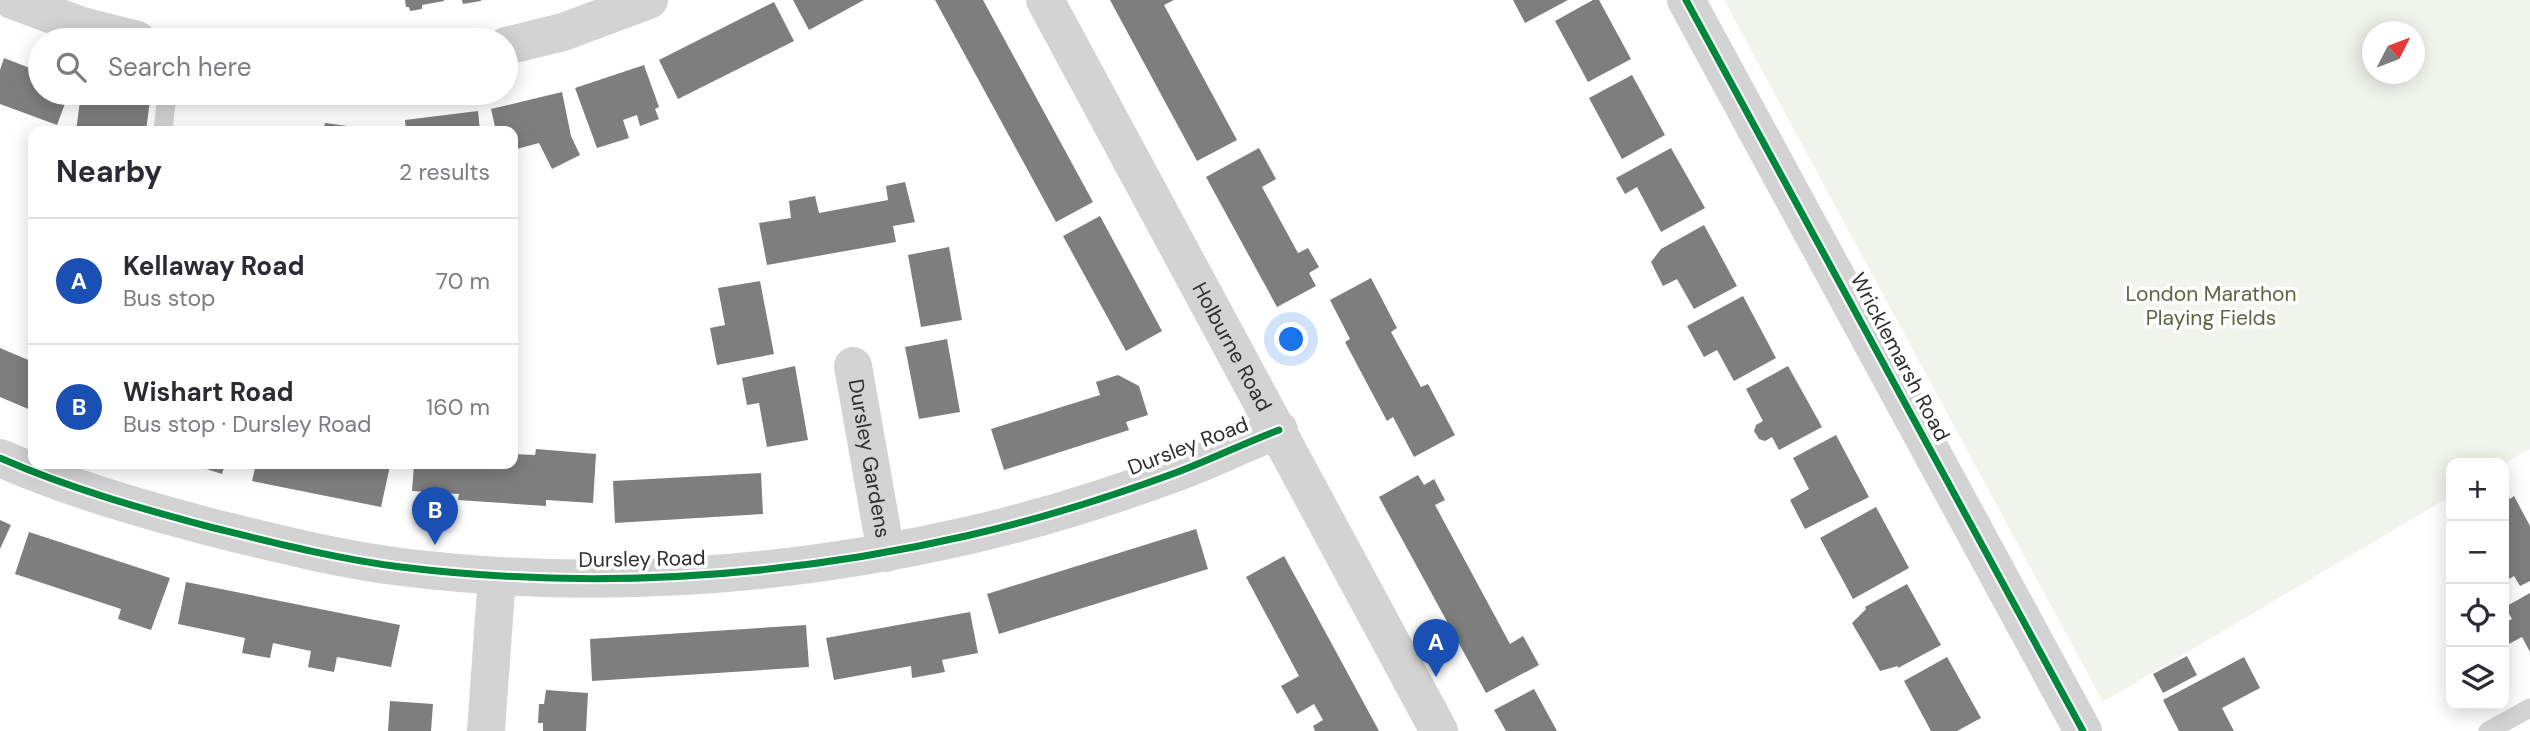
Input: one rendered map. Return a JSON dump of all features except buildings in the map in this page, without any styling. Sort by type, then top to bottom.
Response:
[{"type":"street","points":[[12,0],[90,28]]},
{"type":"street","points":[[518,43],[563,32],[649,0]]},
{"type":"street","name":"Holburne Road","points":[[1045,0],[1439,731]]},
{"type":"street","name":"Wricklemarsh Road","points":[[1686,0],[2083,731]]},
{"type":"street","name":"Dursley Gardens","points":[[853,366],[886,553]]},
{"type":"street","name":"Dursley Road","points":[[29,469],[91,492],[177,518],[249,537],[400,567],[497,576],[593,579],[701,576],[789,569],[969,536],[1076,506],[1176,472],[1279,430]]},
{"type":"street","name":"Dursley Road","points":[[0,458],[28,468]]},
{"type":"street","points":[[486,731],[497,576]]},
{"type":"lane","points":[[164,126],[166,105]]},
{"type":"lane","points":[[2488,731],[2530,708]]},
{"type":"green space","name":"London Marathon Playing Fields","points":[[1724,0],[2530,0],[2530,449],[2509,461],[2509,458],[2446,458],[2446,499],[2103,702]]},
{"type":"cycle path","points":[[1686,0],[2083,731]]},
{"type":"cycle path","points":[[0,458],[52,479],[133,505],[214,528],[330,555],[377,564],[472,574],[614,578],[685,576],[826,562],[993,530],[1124,491],[1279,430]]},
{"type":"place","name":"Wishart Road","points":[[435,545]]},
{"type":"place","name":"Kellaway Road","points":[[1436,677]]}]
